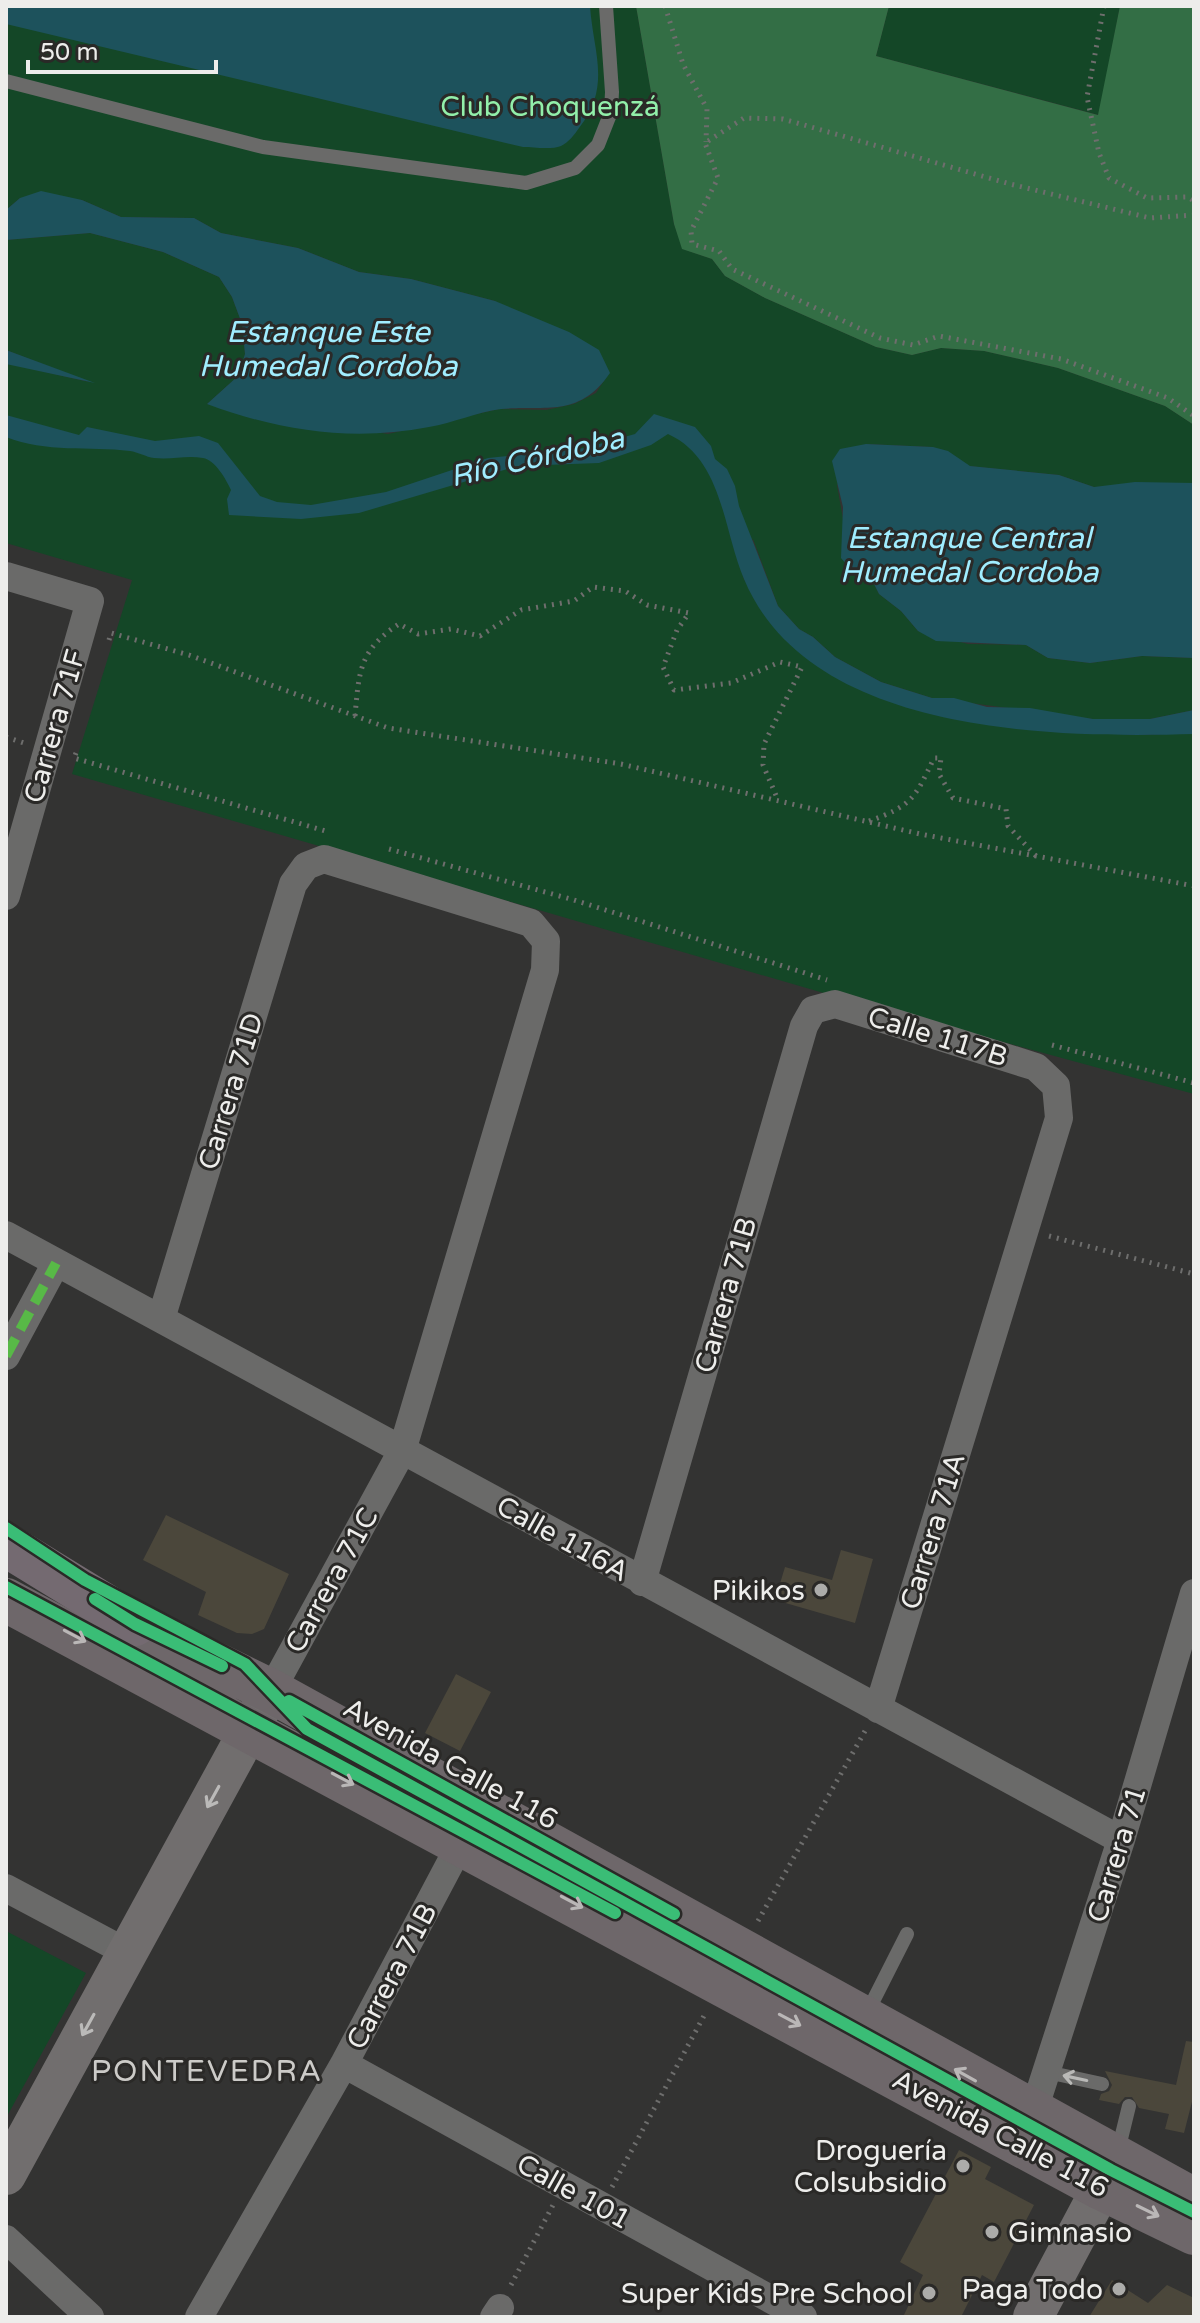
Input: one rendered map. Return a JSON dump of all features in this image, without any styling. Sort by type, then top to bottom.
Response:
[{"type":"highway","points":[[6,1545],[135,1624]]},
{"type":"main road","name":"Avenida Calle 116","points":[[6,1561],[271,1691],[731,1967],[1109,2174],[1194,2200]]},
{"type":"main road","name":"Avenida Calle 116","points":[[6,1600],[461,1843],[731,1967],[864,2019],[1033,2113],[1109,2174],[1194,2233]]},
{"type":"street","name":"Carrera 71F","points":[[6,576],[90,601],[6,896]]},
{"type":"street","name":"Carrera 71D","points":[[161,1319],[293,884],[306,866],[324,859],[531,923],[546,941]]},
{"type":"street","name":"Carrera 71C","points":[[6,2175],[402,1451],[545,970],[546,941]]},
{"type":"street","name":"Calle 117B","points":[[813,1010],[835,1004],[1036,1067],[1056,1086]]},
{"type":"street","name":"Carrera 71B","points":[[642,1582],[804,1026],[813,1010]]},
{"type":"street","name":"Carrera 71A","points":[[878,1709],[1059,1118],[1056,1086]]},
{"type":"street","name":"Calle 116A","points":[[6,1235],[1121,1840]]},
{"type":"street","points":[[6,1356],[56,1263]]},
{"type":"street","name":"Carrera 71","points":[[1033,2113],[1121,1840],[1184,1663],[1194,1593]]},
{"type":"street","name":"Carrera 71B","points":[[199,2317],[344,2064],[461,1843]]},
{"type":"street","points":[[6,1888],[128,1953]]},
{"type":"street","name":"Calle 101","points":[[344,2064],[803,2317]]},
{"type":"street","points":[[1033,2317],[1109,2174]]},
{"type":"street","points":[[6,2239],[90,2317]]},
{"type":"lane","points":[[6,81],[263,147],[526,183],[575,168],[598,145],[611,112],[606,6]]},
{"type":"lane","points":[[864,2019],[907,1934]]},
{"type":"lane","points":[[1047,2072],[1102,2084]]},
{"type":"lane","points":[[1109,2174],[1129,2106]]},
{"type":"path","points":[[665,6],[683,64],[707,109],[705,143],[718,178],[691,231],[692,244],[719,251],[732,269],[771,291],[880,338],[913,345],[939,336],[1061,359],[1168,398],[1194,416]]},
{"type":"path","points":[[1104,6],[1087,97],[1099,153],[1109,178],[1147,198],[1188,197],[1194,201]]},
{"type":"path","points":[[705,143],[744,118],[783,119],[1010,184],[1150,218],[1194,215]]},
{"type":"path","points":[[355,716],[358,667],[379,637],[399,624],[418,634],[451,629],[480,636],[521,610],[574,601],[593,587],[625,591],[647,605],[689,613],[677,630],[663,667],[674,690],[731,683],[780,662],[802,667],[801,677],[788,690],[783,710],[764,744],[763,765],[778,800]]},
{"type":"path","points":[[107,647],[111,633],[189,655],[388,728],[621,764],[868,822],[1194,886]]},
{"type":"path","points":[[78,744],[74,758],[332,833]]},
{"type":"path","points":[[868,822],[902,810],[922,784],[934,758],[941,758],[939,774],[953,798],[1006,809],[1008,826],[1036,856]]},
{"type":"path","points":[[375,845],[574,900],[843,984]]},
{"type":"path","points":[[1048,1043],[1194,1083]]},
{"type":"path","points":[[1025,1229],[1194,1274]]},
{"type":"path","points":[[602,2206],[731,1967],[878,1709]]},
{"type":"path","points":[[497,2312],[563,2185]]},
{"type":"green space","name":"Club Choquenzá","points":[[6,6],[636,6],[674,224],[683,249],[712,259],[725,276],[765,298],[876,347],[912,355],[941,348],[984,351],[1058,368],[1165,406],[1194,425],[1194,483],[1094,487],[1059,475],[969,466],[933,447],[866,444],[837,485],[852,571],[870,576],[879,594],[901,611],[918,631],[968,644],[1026,645],[1048,658],[1090,663],[1142,656],[1194,658],[1194,710],[1150,719],[1093,719],[932,698],[881,682],[835,657],[799,629],[778,606],[753,539],[739,562],[744,579],[768,619],[935,715],[1134,735],[1194,733],[1194,1094],[827,994],[72,774],[132,580],[6,543],[6,363],[89,382],[6,350],[6,240],[90,233],[163,252],[219,277],[232,297],[242,324],[245,354],[238,376],[207,404],[388,434],[499,409],[546,410],[574,404],[596,393],[609,373],[495,301],[411,279],[359,272],[298,248],[221,233],[194,218],[121,217],[82,200],[20,198],[6,210]]},
{"type":"green space","points":[[636,6],[889,6],[876,56],[1098,115],[1120,6],[1194,6],[1194,425],[1165,406],[1058,368],[984,351],[941,348],[912,355],[876,347],[765,298],[725,276],[712,259],[682,249],[674,224]]},
{"type":"green space","points":[[889,6],[1120,6],[1099,115],[876,56]]},
{"type":"green space","points":[[6,1931],[86,1973],[6,2118]]},
{"type":"water","points":[[6,6],[590,6],[598,83],[589,113],[566,143],[552,148],[523,147],[6,24]]},
{"type":"water","name":"Estanque Este Humedal Cordoba","points":[[41,191],[82,200],[121,217],[194,218],[221,233],[298,248],[359,272],[411,279],[495,301],[569,332],[599,350],[610,373],[586,397],[574,403],[548,408],[501,409],[438,425],[372,434],[289,427],[234,413],[207,404],[238,376],[245,354],[242,324],[232,297],[219,277],[163,252],[90,233],[6,240],[6,210],[20,198]]},
{"type":"water","points":[[6,350],[95,383],[6,364]]},
{"type":"water","name":"Río Córdoba","points":[[654,414],[695,427],[711,446],[715,459],[727,469],[735,486],[739,506],[778,606],[799,629],[835,657],[881,682],[932,698],[954,698],[987,707],[1030,708],[1093,719],[1150,719],[1194,710],[1194,734],[1073,733],[1006,728],[940,716],[878,698],[822,670],[776,631],[744,579],[711,478],[686,445],[668,434],[651,445],[599,463],[518,466],[359,513],[301,519],[229,515],[227,499],[231,490],[216,466],[207,459],[154,458],[130,451],[52,447],[6,437],[6,415],[79,435],[87,427],[155,441],[199,436],[218,443],[260,496],[277,502],[311,505],[386,492],[488,458],[585,448],[635,434]]},
{"type":"water","name":"Estanque Central Humedal Cordoba","points":[[866,444],[933,447],[948,451],[970,466],[1059,475],[1094,487],[1135,482],[1194,483],[1194,658],[1142,656],[1090,663],[1048,658],[1026,645],[936,641],[918,631],[901,611],[879,594],[870,576],[852,571],[841,558],[843,507],[832,461],[840,449]]},
{"type":"building","points":[[166,1515],[289,1574],[264,1629],[252,1634],[237,1633],[198,1615],[206,1592],[143,1560]]},
{"type":"building","name":"Pikikos","points":[[841,1550],[873,1559],[855,1623],[775,1600],[785,1567],[832,1580]]},
{"type":"building","points":[[456,1674],[491,1692],[460,1751],[425,1733]]},
{"type":"building","points":[[1186,2041],[1194,2042],[1194,2094],[1184,2133],[1165,2129],[1169,2114],[1139,2108],[1132,2097],[1125,2097],[1119,2104],[1099,2100],[1101,2094],[1109,2091],[1112,2085],[1105,2071],[1176,2085]]},
{"type":"building","points":[[959,2150],[991,2167],[985,2179],[1034,2205],[994,2282],[982,2275],[961,2317],[903,2317],[923,2275],[900,2262]]},
{"type":"building","points":[[1112,2280],[1148,2303],[1167,2285],[1194,2298],[1194,2317],[1089,2317]]},
{"type":"marked path","points":[[6,1356],[56,1263]]},
{"type":"cycle path","points":[[6,1528],[85,1580],[245,1664],[307,1729],[1111,2170],[1194,2212]]},
{"type":"cycle path","points":[[6,1587],[615,1913]]},
{"type":"cycle path","points":[[95,1599],[135,1624],[222,1666]]},
{"type":"cycle path","points":[[289,1701],[674,1914]]},
{"type":"place","name":"Pikikos","points":[[821,1590]]},
{"type":"place","name":"Droguería Colsubsidio","points":[[963,2166]]},
{"type":"place","name":"Gimnasio","points":[[992,2232]]},
{"type":"place","name":"Paga Todo","points":[[1119,2289]]},
{"type":"place","name":"Super Kids Pre School","points":[[929,2293]]},
{"type":"district","name":"PONTEVEDRA","points":[[207,2071]]}]
